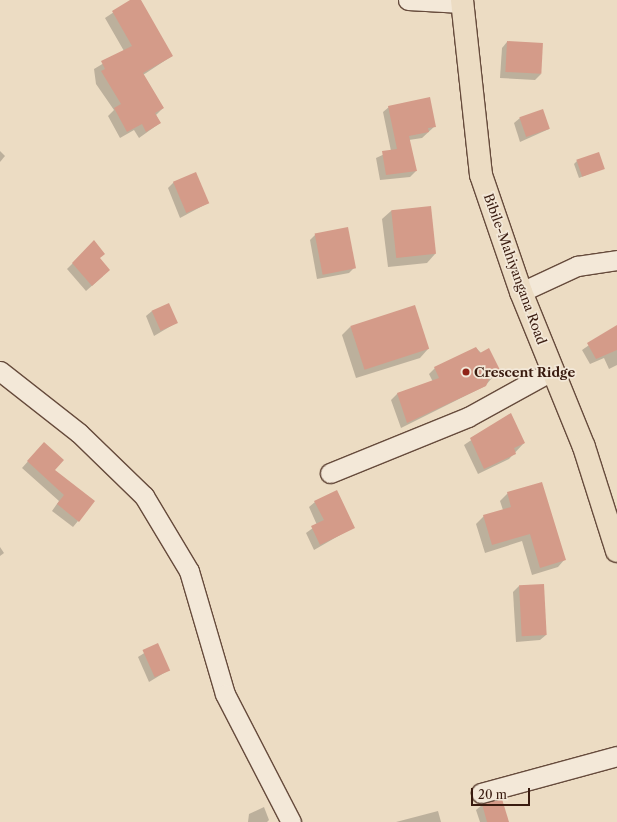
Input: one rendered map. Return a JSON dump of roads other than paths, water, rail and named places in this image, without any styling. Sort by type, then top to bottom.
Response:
[{"type":"main road","name":"Bibile-Mahiyangana Road","points":[[462,1],[481,175],[521,292],[584,447],[617,551]]},
{"type":"street","points":[[408,0],[462,1]]},
{"type":"street","points":[[521,292],[577,266],[617,260]]},
{"type":"street","points":[[330,474],[482,411],[552,370]]},
{"type":"street","points":[[0,371],[79,433],[144,496],[189,571],[225,694],[291,822]]},
{"type":"street","points":[[481,793],[617,756]]},
{"type":"place","name":"Crescent Ridge","points":[[466,372]]}]
